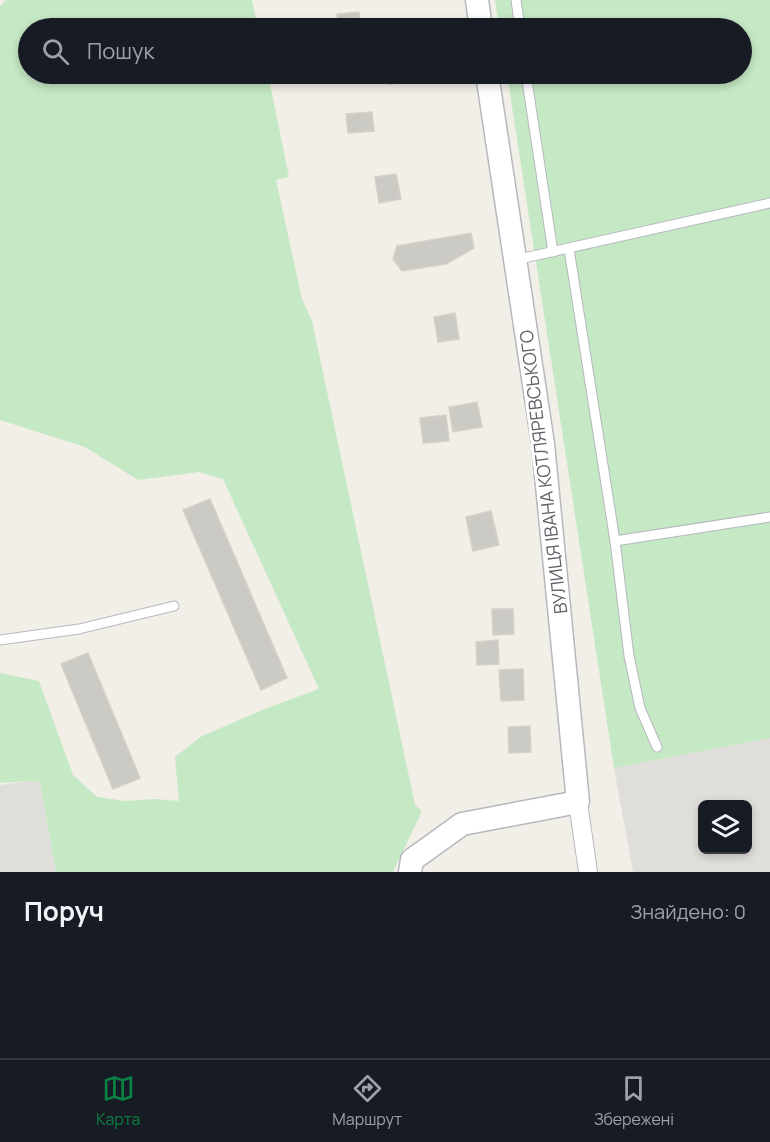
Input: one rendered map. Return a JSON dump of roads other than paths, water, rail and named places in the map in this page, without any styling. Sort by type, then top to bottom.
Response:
[{"type":"street","points":[[477,0],[480,18]]},
{"type":"street","name":"ВУЛИЦЯ ІВАНА КОТЛЯРЕВСЬКОГО","points":[[489,84],[543,444],[578,802],[588,872]]},
{"type":"street","points":[[410,872],[412,860],[462,824],[578,802]]},
{"type":"lane","points":[[516,0],[519,18]]},
{"type":"lane","points":[[528,84],[553,252]]},
{"type":"lane","points":[[515,260],[770,203]]},
{"type":"lane","points":[[569,249],[615,541],[629,656],[640,708],[657,747]]},
{"type":"lane","points":[[615,541],[770,517]]},
{"type":"lane","points":[[0,640],[79,629],[174,606]]}]
